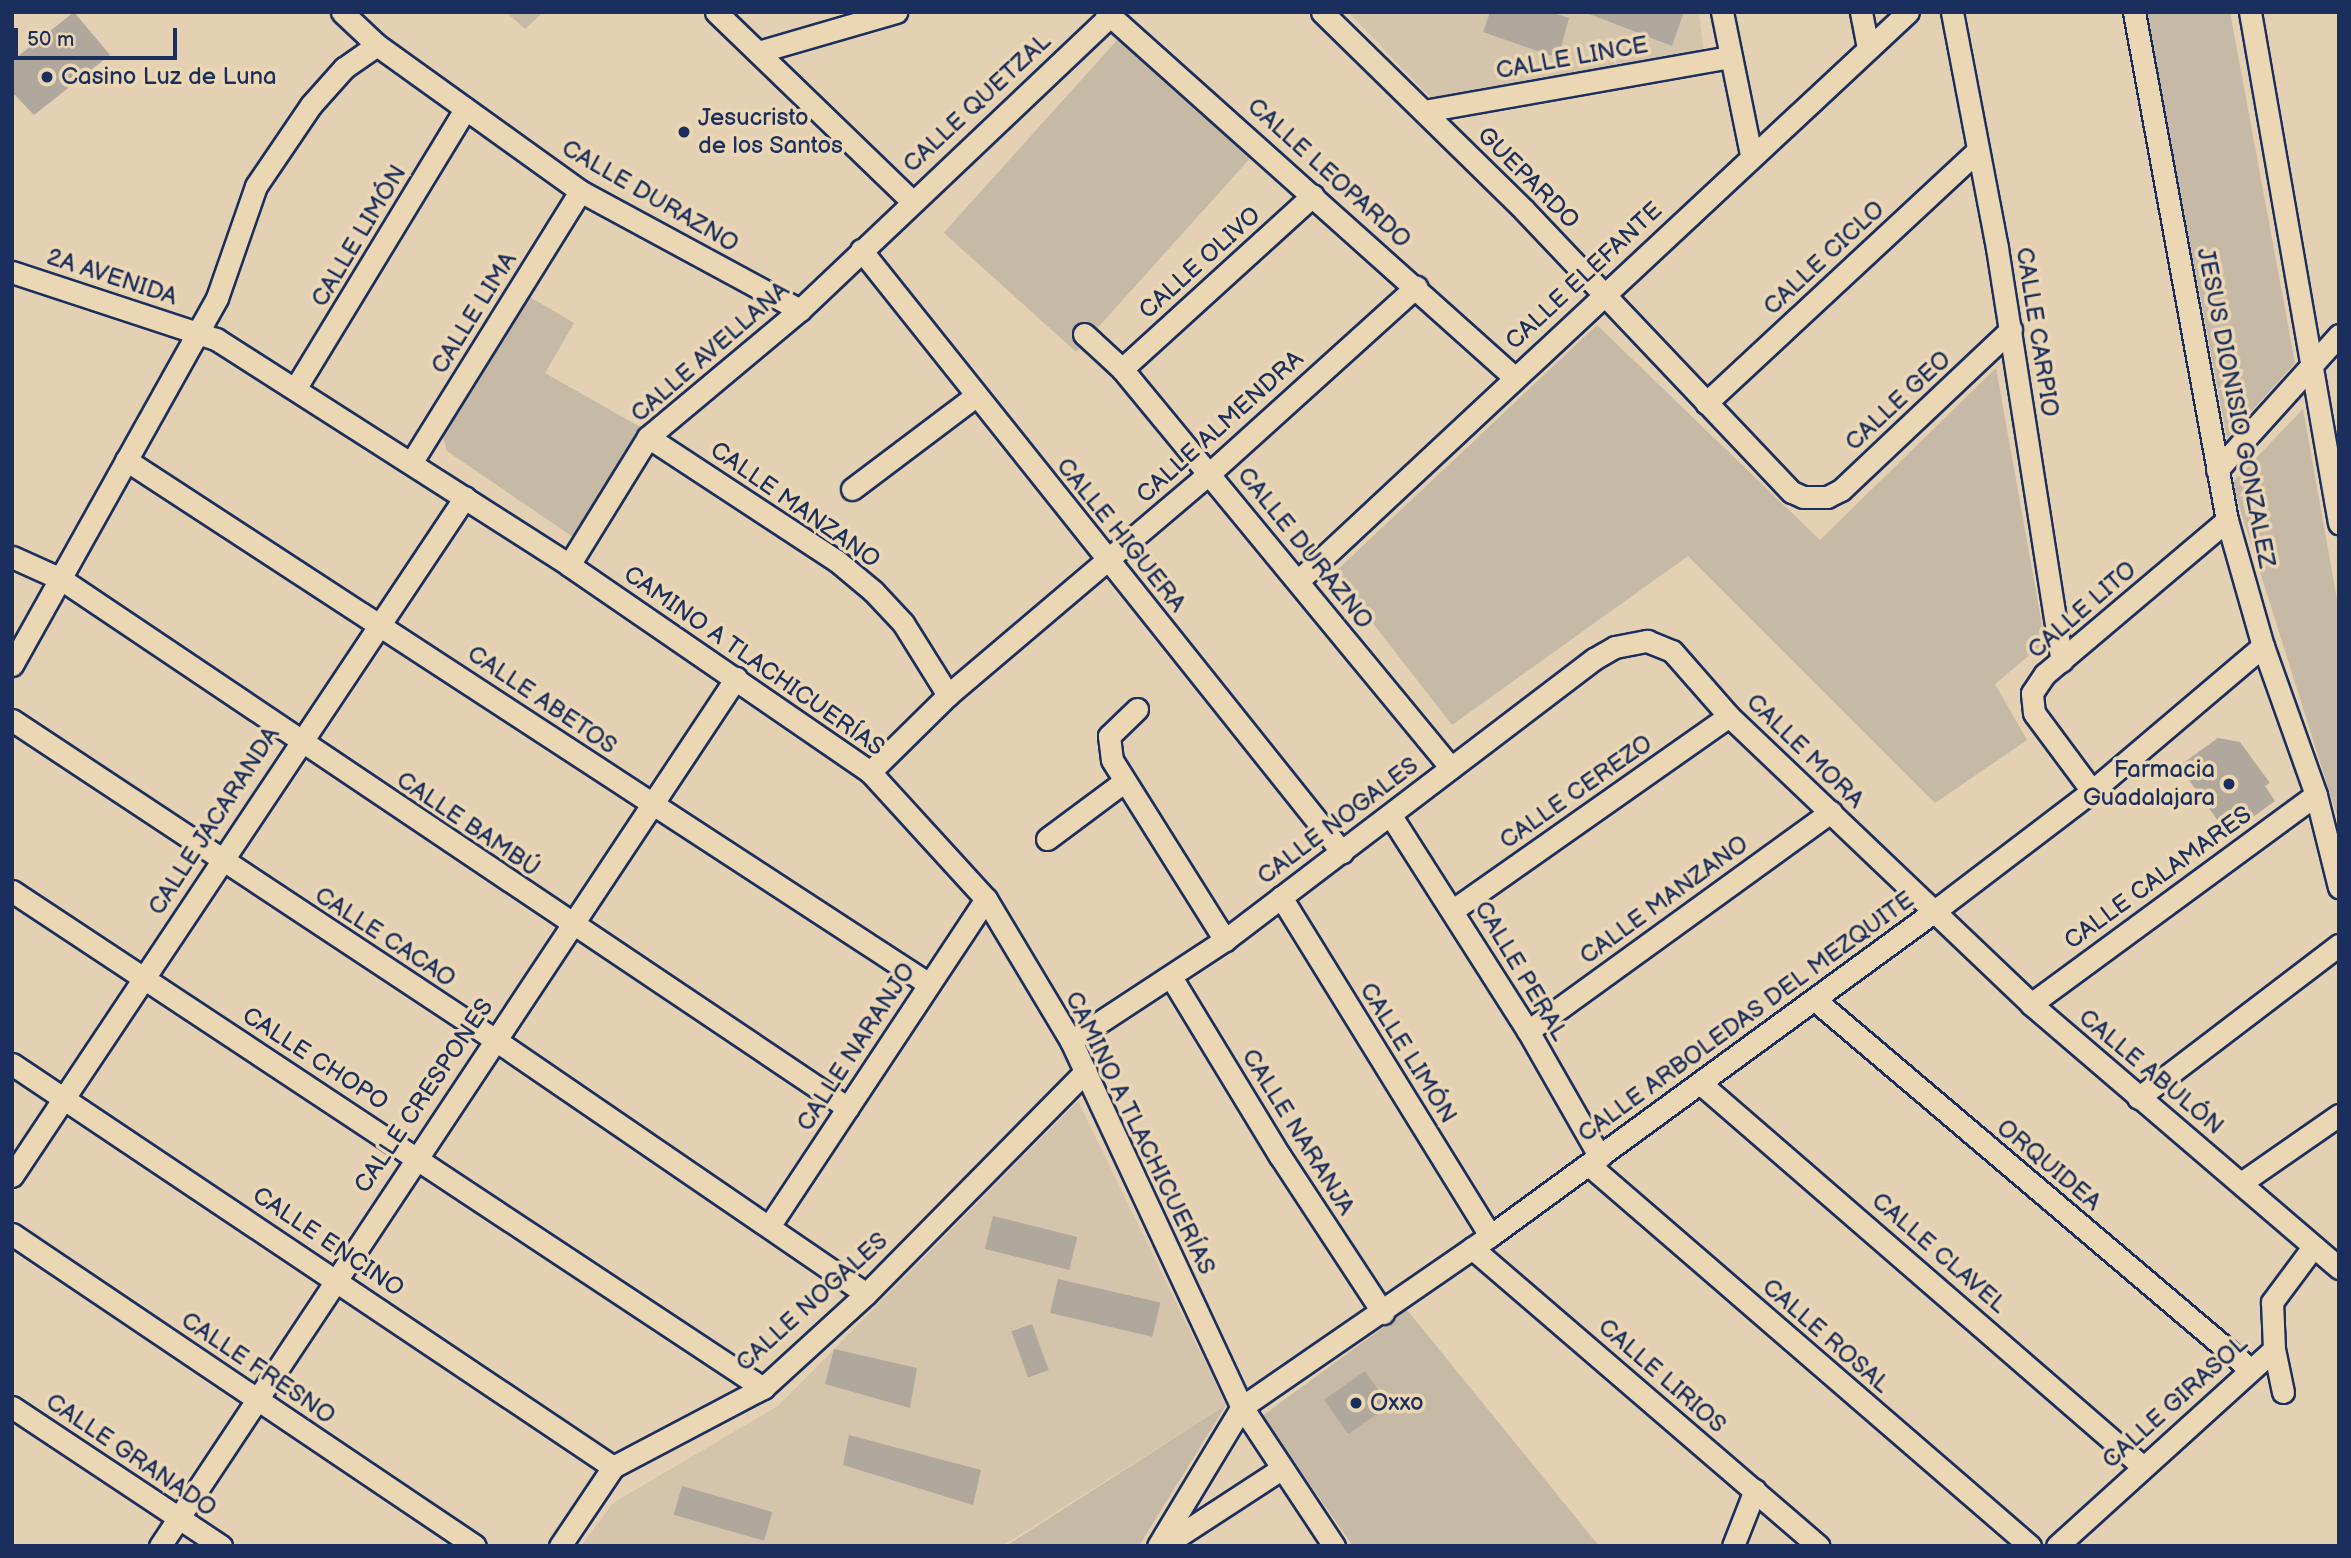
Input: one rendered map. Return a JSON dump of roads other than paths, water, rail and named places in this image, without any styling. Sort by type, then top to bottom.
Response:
[{"type":"street","name":"CALLE DURAZNO","points":[[342,12],[377,45],[580,191],[800,310]]},
{"type":"street","points":[[716,12],[911,200]]},
{"type":"street","points":[[758,52],[896,12]]},
{"type":"street","name":"GUEPARDO","points":[[1322,12],[1606,294],[1792,492],[1814,499]]},
{"type":"street","points":[[1722,12],[1751,155]]},
{"type":"street","points":[[1861,12],[1868,47]]},
{"type":"street","name":"CALLE ELEFANTE","points":[[1298,581],[1751,155],[1908,12]]},
{"type":"street","name":"CALLE CARPIO","points":[[1952,12],[2011,329],[2062,661]]},
{"type":"street","name":"JESUS DIONISIO GONZALEZ","points":[[2134,12],[2227,520],[2263,646],[2316,795],[2339,887]]},
{"type":"street","points":[[2250,12],[2339,523]]},
{"type":"street","name":"CALLE LEOPARDO","points":[[1108,14],[1514,377]]},
{"type":"street","name":"CALLE QUETZAL","points":[[911,200],[1108,14]]},
{"type":"street","points":[[12,665],[217,298],[256,186],[281,145],[344,68],[377,45]]},
{"type":"street","name":"CALLE LINCE","points":[[1424,111],[1730,57]]},
{"type":"street","name":"CALLE LIMÓN","points":[[295,388],[465,109]]},
{"type":"street","name":"CALLE CICLO","points":[[1706,403],[1977,151]]},
{"type":"street","name":"CALLE LIMA","points":[[411,463],[580,191]]},
{"type":"street","name":"CALLE OLIVO","points":[[1122,369],[1313,195]]},
{"type":"street","name":"CALLE AVELLANA","points":[[569,565],[648,437],[800,310],[911,200]]},
{"type":"street","name":"CALLE HIGUERA","points":[[861,250],[974,397],[1110,560],[1342,852]]},
{"type":"street","name":"2A AVENIDA","points":[[12,272],[196,332]]},
{"type":"street","name":"CALLE ALMENDRA","points":[[870,772],[948,695],[1210,473],[1416,287]]},
{"type":"street","name":"CALLE GEO","points":[[1814,499],[1841,490],[2011,329]]},
{"type":"street","name":"CAMINO A TLACHICUERÍAS","points":[[196,332],[216,339],[295,388],[569,565],[870,772],[986,899],[1071,1041],[1242,1407],[1334,1546]]},
{"type":"street","name":"CALLE DURAZNO","points":[[1084,334],[1122,369],[1210,473],[1451,768]]},
{"type":"street","points":[[2217,470],[2339,335]]},
{"type":"street","points":[[852,489],[974,397]]},
{"type":"street","name":"CALLE MANZANO","points":[[648,437],[837,561],[873,591],[903,623],[948,695]]},
{"type":"street","name":"CALLE ABETOS","points":[[126,460],[929,984]]},
{"type":"street","name":"CALLE JACARANDA","points":[[12,1176],[298,741],[464,497]]},
{"type":"street","name":"CALLE LITO","points":[[2092,791],[2040,723],[2031,702],[2038,683],[2227,520]]},
{"type":"street","name":"CALLE BAMBÚ","points":[[12,557],[61,579],[571,925],[848,1108]]},
{"type":"street","name":"CALLE NOGALES","points":[[1071,1041],[1225,940],[1594,659],[1635,641]]},
{"type":"street","name":"CALLE MORA","points":[[1635,641],[1660,644],[1672,651],[1729,716],[1831,812],[1932,914]]},
{"type":"street","name":"CALLE ARBOLEDAS DEL MEZQUITE","points":[[1242,1407],[1383,1312],[1595,1161],[1932,914],[2092,791],[2263,646]]},
{"type":"street","name":"CALLE CRESPONES","points":[[160,1546],[415,1155],[736,678]]},
{"type":"street","points":[[1137,709],[1109,736],[1108,748],[1122,783],[1225,940]]},
{"type":"street","name":"CALLE CEREZO","points":[[1454,910],[1729,716]]},
{"type":"street","name":"CALLE CACAO","points":[[12,720],[220,861],[494,1039],[770,1225],[866,1294]]},
{"type":"street","points":[[1047,839],[1122,783]]},
{"type":"street","name":"CALLE CALAMARES","points":[[2031,1004],[2316,795]]},
{"type":"street","name":"CALLE MANZANO","points":[[1528,1031],[1831,812]]},
{"type":"street","name":"CALLE PERAL","points":[[1391,816],[1454,910],[1528,1031],[1595,1161]]},
{"type":"street","name":"CALLE CHOPO","points":[[12,891],[415,1155],[763,1388]]},
{"type":"street","name":"CALLE LIMÓN","points":[[1281,897],[1490,1236]]},
{"type":"street","name":"CALLE NARANJO","points":[[770,1225],[986,899]]},
{"type":"street","name":"CALLE ABULÓN","points":[[1932,914],[2138,1098],[2339,1268]]},
{"type":"street","points":[[2138,1098],[2339,945]]},
{"type":"street","name":"CALLE NARANJA","points":[[1171,977],[1280,1156],[1383,1312]]},
{"type":"street","name":"ORQUIDEA","points":[[1815,1000],[2250,1369]]},
{"type":"street","name":"CALLE ENCINO","points":[[12,1064],[335,1277],[613,1468]]},
{"type":"street","name":"CALLE NOGALES","points":[[560,1546],[613,1468],[763,1388],[866,1294],[1086,1071]]},
{"type":"street","name":"CALLE CLAVEL","points":[[1700,1083],[2142,1466]]},
{"type":"street","points":[[2241,1183],[2339,1115]]},
{"type":"street","name":"CALLE ROSAL","points":[[1595,1161],[2030,1546]]},
{"type":"street","name":"CALLE FRESNO","points":[[12,1234],[475,1546]]},
{"type":"street","name":"CALLE GIRASOL","points":[[2057,1546],[2274,1349],[2272,1302],[2313,1247]]},
{"type":"street","name":"CALLE LIRIOS","points":[[1472,1248],[1818,1546]]},
{"type":"street","points":[[2274,1349],[2283,1392]]},
{"type":"street","name":"CALLE GRANADO","points":[[12,1407],[221,1546]]},
{"type":"street","points":[[1161,1546],[1242,1407]]},
{"type":"street","points":[[1161,1546],[1281,1469]]},
{"type":"street","points":[[1732,1546],[1755,1490]]},
{"type":"place","name":"Casino Luz de Luna","points":[[47,77]]},
{"type":"place","name":"Jesucristo de los Santos","points":[[684,132]]},
{"type":"place","name":"Farmacia Guadalajara","points":[[2229,784]]},
{"type":"place","name":"Oxxo","points":[[1356,1403]]}]
